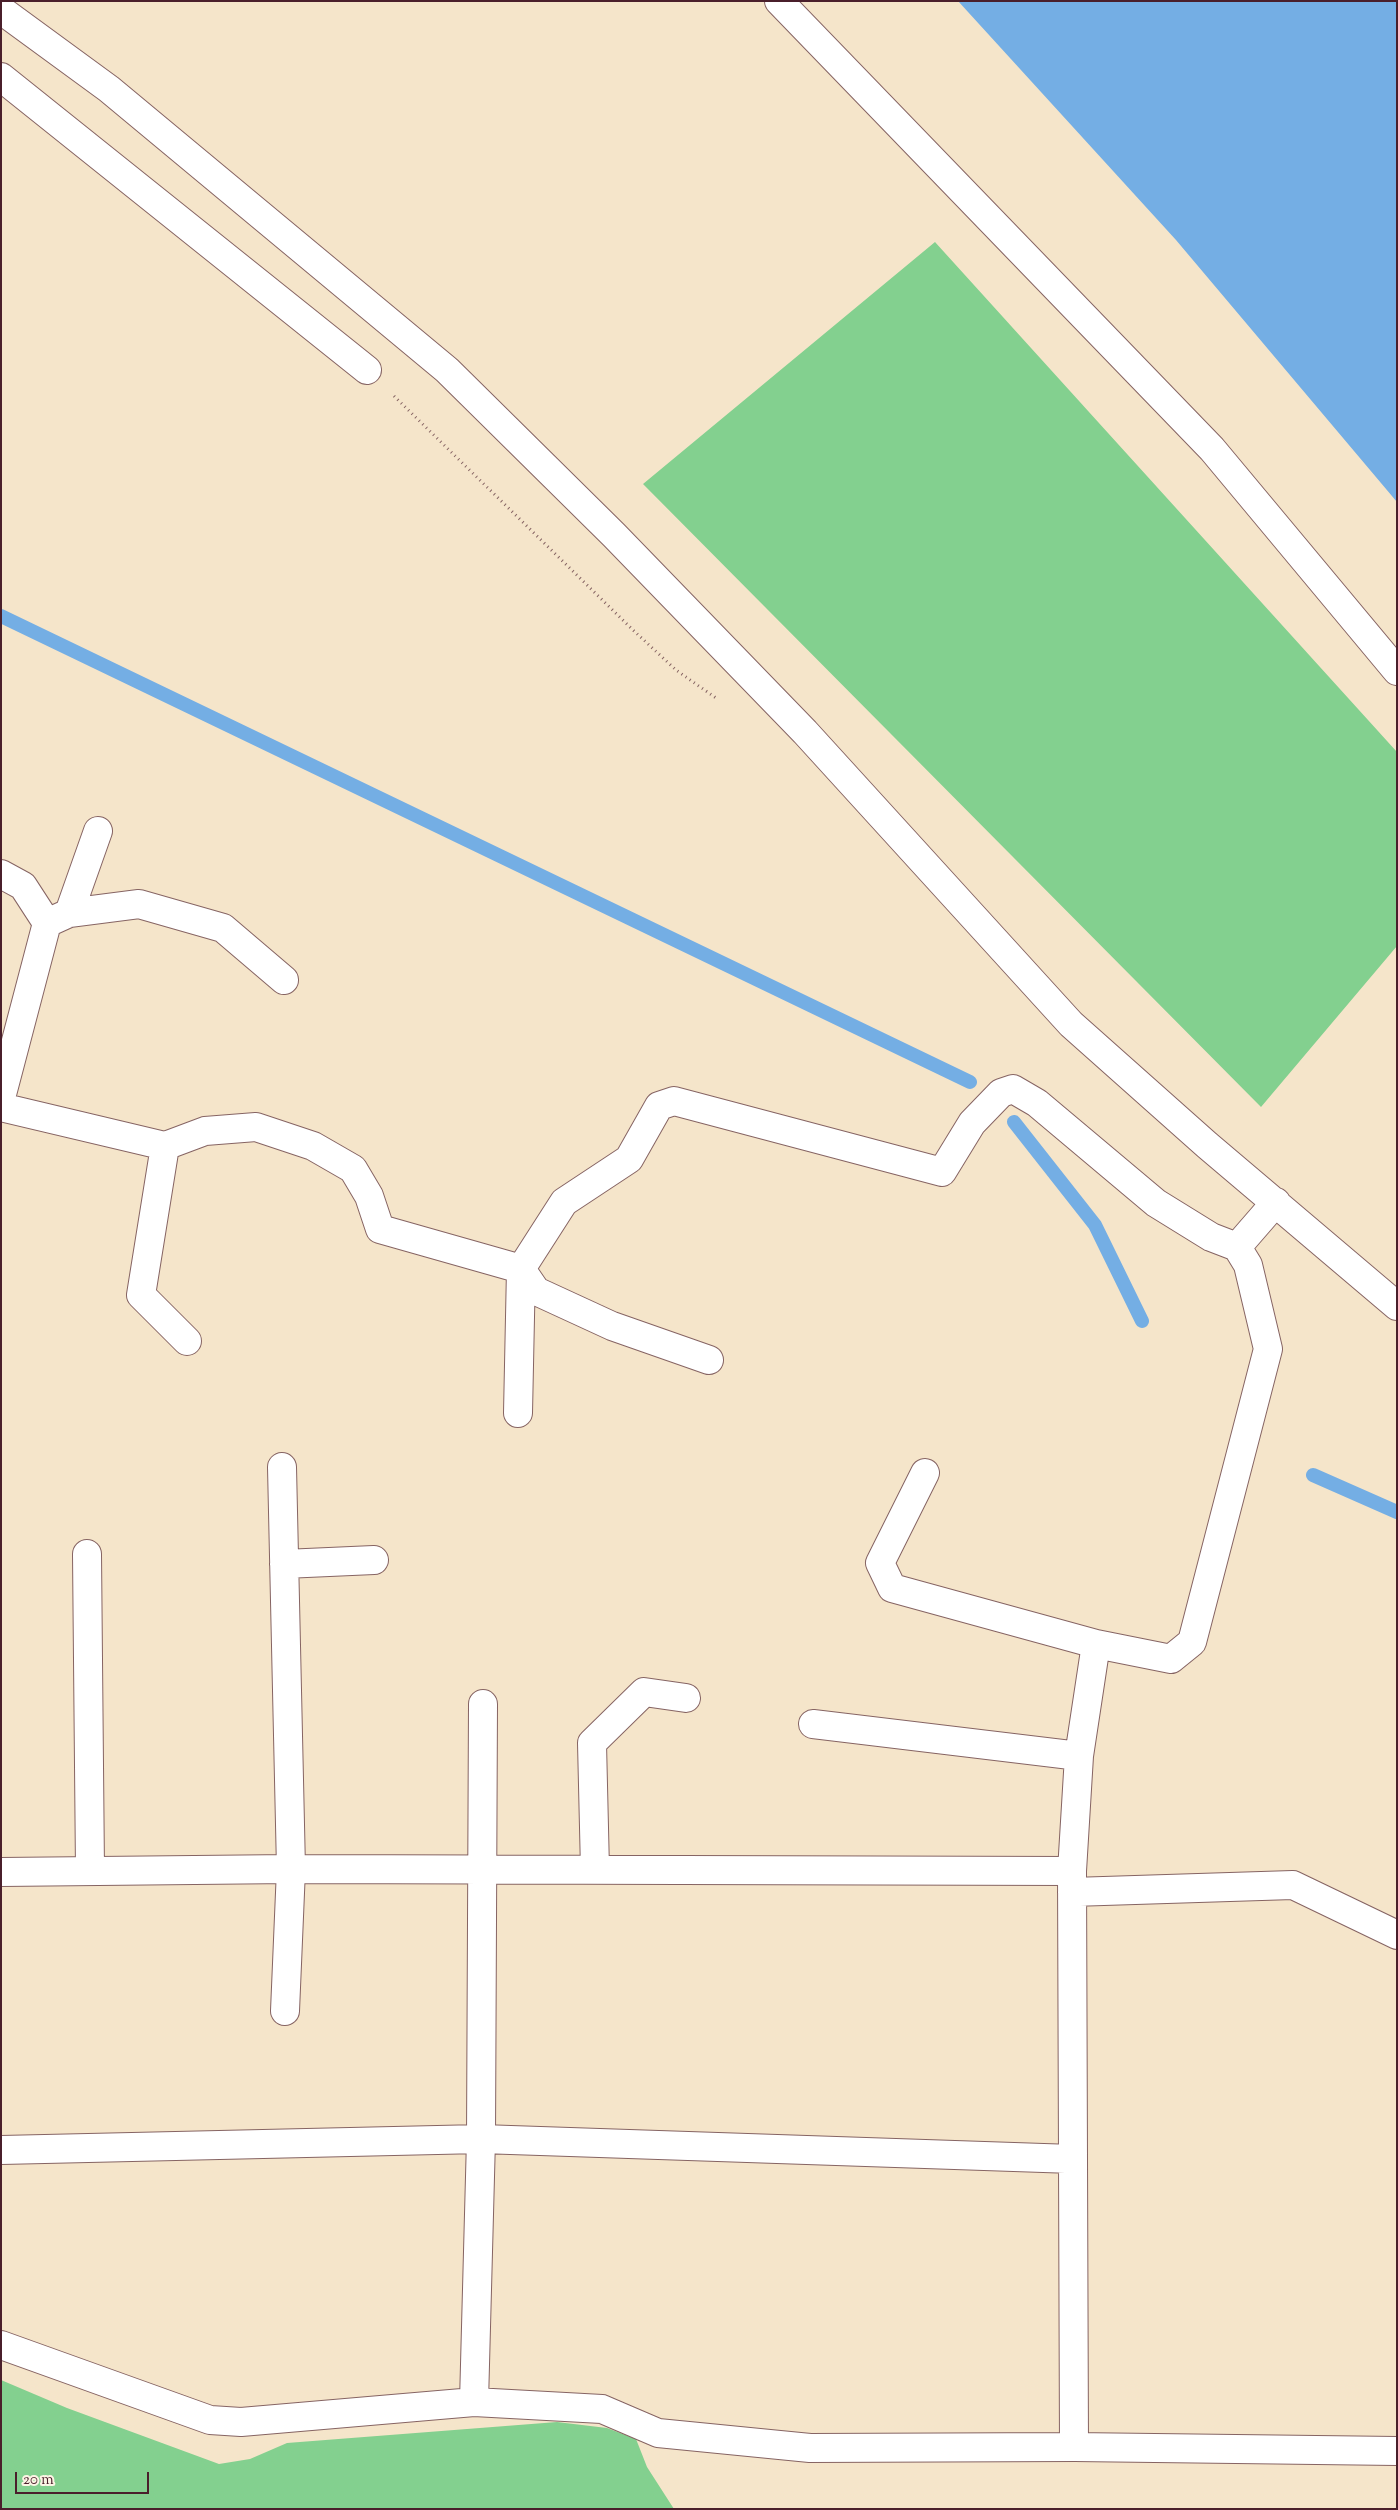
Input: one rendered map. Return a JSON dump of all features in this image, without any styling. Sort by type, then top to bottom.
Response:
[{"type":"street","points":[[779,1],[1212,449],[1397,670]]},
{"type":"street","points":[[1,10],[109,89],[447,370],[614,535],[805,732],[1071,1024],[1207,1145],[1397,1306]]},
{"type":"street","points":[[1,77],[367,370]]},
{"type":"street","points":[[1,1098],[58,918],[98,831]]},
{"type":"street","points":[[1,874],[23,886],[58,918]]},
{"type":"street","points":[[58,918],[139,904],[223,928],[284,980]]},
{"type":"street","points":[[518,1413],[521,1269],[564,1202],[629,1159],[659,1106],[674,1101],[942,1172],[972,1123],[1001,1093],[1013,1089],[1037,1103],[1156,1203],[1211,1238],[1237,1247],[1248,1266],[1268,1349],[1192,1642],[1171,1659],[1096,1644],[892,1588],[880,1563],[924,1473]]},
{"type":"street","points":[[1,1107],[165,1146],[205,1131],[256,1127],[313,1146],[353,1169],[369,1196],[380,1229],[521,1269],[536,1291],[612,1326],[709,1360]]},
{"type":"street","points":[[165,1146],[142,1295],[187,1341]]},
{"type":"street","points":[[1237,1247],[1276,1202]]},
{"type":"street","points":[[282,1467],[291,1869],[285,2011]]},
{"type":"street","points":[[87,1554],[90,1871]]},
{"type":"street","points":[[284,1564],[374,1560]]},
{"type":"street","points":[[1074,2447],[1072,1882],[1079,1756],[1096,1644]]},
{"type":"street","points":[[594,1870],[592,1743],[644,1692],[686,1698]]},
{"type":"street","points":[[474,2402],[482,2139],[483,1704]]},
{"type":"street","points":[[813,1724],[1079,1756]]},
{"type":"street","points":[[1,1872],[291,1869],[594,1870],[1293,1886],[1397,1935]]},
{"type":"street","points":[[1,2150],[482,2139],[1073,2159]]},
{"type":"street","points":[[1,2345],[210,2420],[241,2422],[474,2402],[602,2409],[658,2433],[810,2448],[1074,2447],[1397,2451]]},
{"type":"path","points":[[367,370],[633,630],[676,670],[724,704]]},
{"type":"green space","points":[[935,242],[1397,752],[1397,946],[1261,1107],[643,484]]},
{"type":"green space","points":[[1,2380],[67,2408],[219,2464],[250,2459],[287,2443],[557,2422],[607,2428],[636,2439],[647,2467],[674,2509],[1,2509]]},
{"type":"water","points":[[958,1],[1397,1],[1397,502],[1176,240]]},
{"type":"waterway","points":[[1,616],[970,1082]]},
{"type":"waterway","points":[[1014,1122],[1095,1225],[1142,1321]]},
{"type":"waterway","points":[[1313,1475],[1397,1512]]}]
